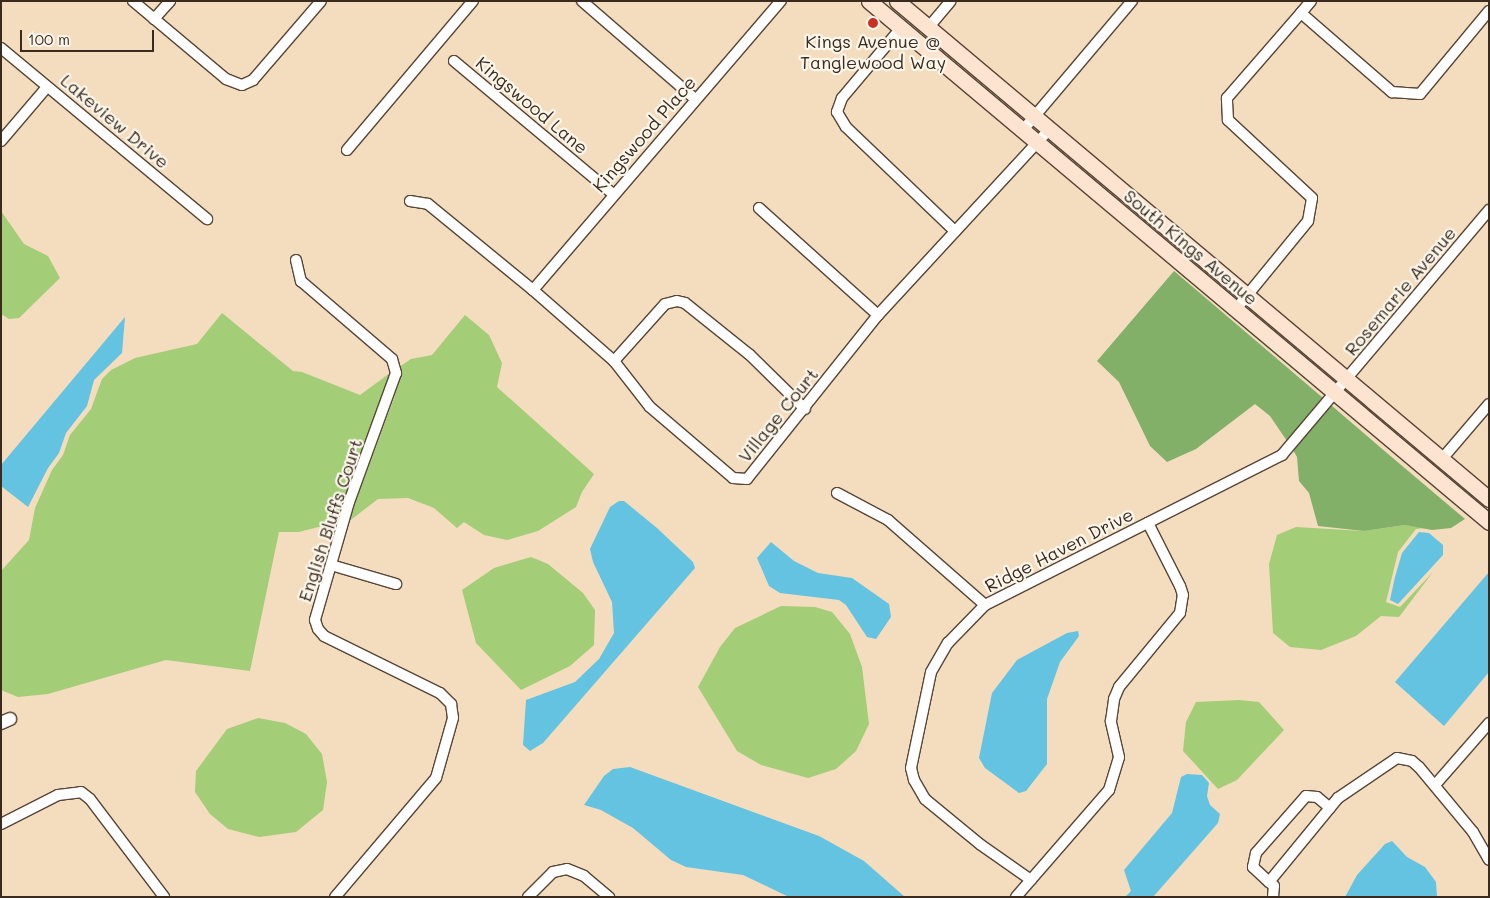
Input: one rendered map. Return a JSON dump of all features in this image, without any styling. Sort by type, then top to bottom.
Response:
[{"type":"main road","name":"South Kings Avenue","points":[[869,1],[1489,522]]},
{"type":"main road","name":"South Kings Avenue","points":[[897,1],[1489,499]]},
{"type":"main road","points":[[1130,220],[1142,208]]},
{"type":"street","points":[[133,1],[226,79],[242,85],[253,80],[321,1]]},
{"type":"street","points":[[154,20],[170,1]]},
{"type":"street","points":[[347,150],[473,1]]},
{"type":"street","points":[[582,1],[695,99]]},
{"type":"street","name":"Kingswood Place","points":[[533,290],[613,194],[781,1]]},
{"type":"street","points":[[928,28],[951,1]]},
{"type":"street","points":[[1023,130],[1132,1]]},
{"type":"street","points":[[1236,309],[1308,221],[1312,198],[1228,120],[1227,98],[1311,1]]},
{"type":"street","points":[[1301,13],[1392,92],[1420,94],[1489,11]]},
{"type":"street","points":[[901,28],[842,98],[837,112],[846,127],[955,231]]},
{"type":"street","name":"Lakeview Drive","points":[[1,48],[207,219]]},
{"type":"street","name":"Kingswood Lane","points":[[454,61],[613,194]]},
{"type":"street","points":[[1,141],[47,87]]},
{"type":"street","name":"Village Court","points":[[410,201],[428,204],[533,290],[614,361],[650,407],[733,478],[747,479],[805,409],[878,315],[1049,130]]},
{"type":"street","points":[[760,208],[878,315]]},
{"type":"street","name":"Rosemarie Avenue","points":[[1336,392],[1489,210]]},
{"type":"street","name":"English Bluffs Court","points":[[296,260],[301,281],[392,360],[396,373],[349,502],[315,620],[318,629],[324,636],[440,693],[451,704],[453,718],[436,778],[335,897]]},
{"type":"street","points":[[614,361],[665,304],[677,301],[685,303],[750,355],[805,409]]},
{"type":"street","name":"Ridge Haven Drive","points":[[1031,880],[981,845],[925,799],[911,768],[932,672],[948,643],[985,605],[1282,455],[1336,392]]},
{"type":"street","points":[[1442,459],[1489,404]]},
{"type":"street","points":[[837,493],[888,520],[985,605]]},
{"type":"street","points":[[1016,897],[1109,790],[1119,757],[1112,721],[1114,699],[1119,688],[1180,613],[1183,595],[1180,586],[1148,523]]},
{"type":"street","points":[[331,565],[396,584]]},
{"type":"street","points":[[1435,785],[1489,723]]},
{"type":"street","points":[[1269,882],[1338,798],[1397,758],[1412,761],[1435,785],[1473,832],[1489,860]]},
{"type":"street","points":[[1,824],[58,795],[81,792],[90,799],[164,897]]},
{"type":"street","points":[[1273,897],[1274,886],[1253,868],[1254,856],[1306,796],[1317,797],[1330,808]]},
{"type":"street","points":[[528,897],[553,872],[567,869],[584,876],[609,897]]},
{"type":"green space","points":[[1,211],[24,244],[48,256],[60,278],[19,318],[9,319],[1,314]]},
{"type":"green space","points":[[1174,271],[1323,398],[1287,441],[1270,416],[1255,404],[1196,449],[1167,462],[1150,446],[1119,382],[1097,361]]},
{"type":"green space","points":[[222,313],[293,371],[302,372],[360,395],[390,373],[338,522],[299,532],[279,532],[250,671],[166,660],[48,694],[18,697],[1,690],[1,571],[29,540],[35,508],[52,470],[63,455],[70,435],[91,409],[102,379],[111,370],[135,358],[197,344]]},
{"type":"green space","points":[[465,315],[489,335],[502,363],[497,387],[594,474],[582,492],[576,507],[538,531],[507,540],[484,535],[464,522],[457,528],[434,508],[408,498],[378,499],[348,522],[394,398],[401,375],[399,367],[411,359],[432,355]]},
{"type":"green space","points":[[1331,405],[1465,519],[1451,528],[1432,530],[1405,525],[1364,531],[1318,526],[1309,493],[1299,481],[1297,457],[1293,450]]},
{"type":"green space","points":[[1405,525],[1425,528],[1416,529],[1398,552],[1386,602],[1400,607],[1433,572],[1399,617],[1381,616],[1356,636],[1321,650],[1290,647],[1273,633],[1269,564],[1277,535],[1296,527],[1364,531]]},
{"type":"green space","points":[[531,557],[548,564],[583,593],[595,610],[594,645],[570,666],[521,690],[476,643],[462,590],[494,568]]},
{"type":"green space","points":[[781,606],[815,607],[832,612],[850,634],[862,667],[869,724],[856,751],[836,769],[808,778],[761,765],[737,751],[698,687],[720,647],[735,628]]},
{"type":"green space","points":[[1239,700],[1259,702],[1284,730],[1237,780],[1218,789],[1183,751],[1186,722],[1196,702]]},
{"type":"green space","points":[[258,718],[285,723],[306,734],[322,754],[327,782],[323,810],[296,832],[259,837],[228,829],[210,814],[195,792],[196,771],[227,729]]},
{"type":"water","points":[[125,317],[122,353],[94,380],[87,406],[66,433],[59,453],[48,468],[28,507],[1,486],[1,465]]},
{"type":"water","points":[[619,501],[624,501],[657,528],[693,562],[695,568],[543,743],[530,751],[523,745],[526,700],[575,682],[599,659],[614,633],[612,602],[593,562],[590,549],[610,507]]},
{"type":"water","points":[[1419,532],[1429,533],[1443,545],[1443,555],[1398,604],[1390,600],[1402,553]]},
{"type":"water","points":[[771,542],[794,561],[818,573],[852,578],[889,604],[891,617],[876,639],[867,637],[846,605],[839,600],[780,593],[769,586],[757,558]]},
{"type":"water","points":[[1489,572],[1489,672],[1444,726],[1395,682]]},
{"type":"water","points":[[1078,631],[1079,636],[1060,662],[1047,699],[1047,764],[1026,791],[1019,793],[985,768],[979,758],[992,693],[1017,660],[1067,633]]},
{"type":"water","points":[[630,767],[819,836],[864,861],[905,897],[789,897],[743,875],[686,867],[671,860],[633,828],[601,810],[584,805],[604,776],[613,769]]},
{"type":"water","points":[[1187,774],[1202,775],[1209,783],[1207,796],[1210,805],[1220,814],[1218,823],[1153,897],[1125,897],[1131,891],[1124,870],[1172,813],[1181,777]]},
{"type":"water","points":[[1392,841],[1407,857],[1425,867],[1436,882],[1437,897],[1345,897],[1357,875],[1385,844]]},
{"type":"place","name":"Kings Avenue @ Tanglewood Way","points":[[873,23]]}]
